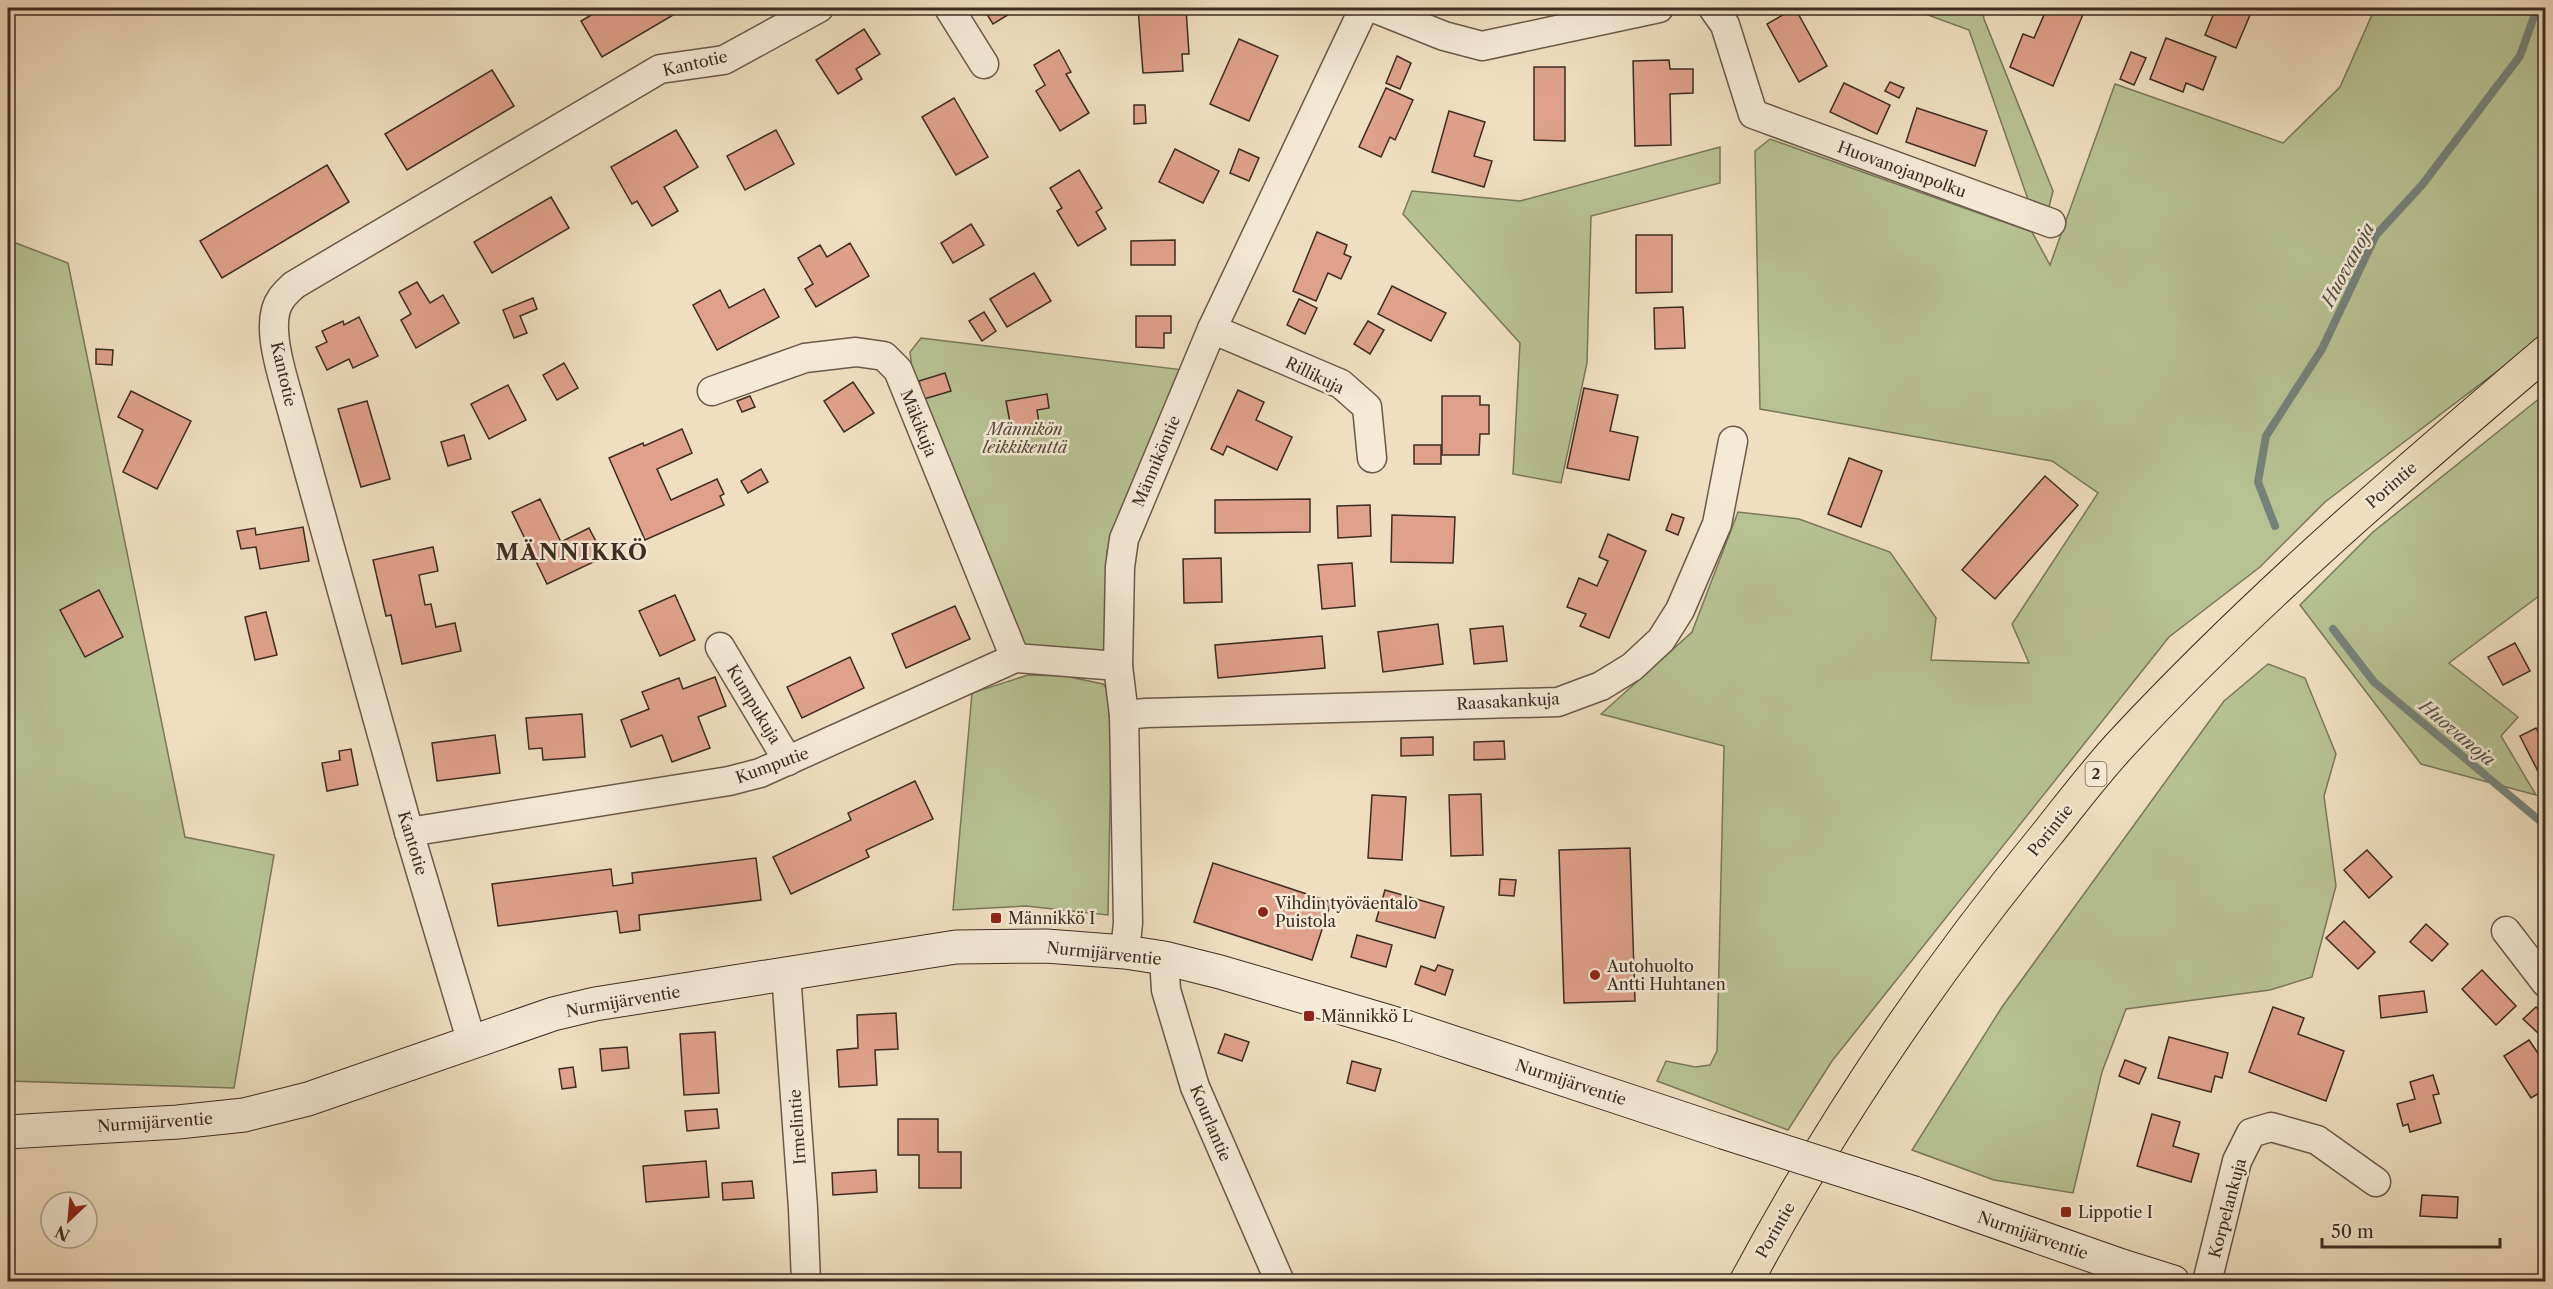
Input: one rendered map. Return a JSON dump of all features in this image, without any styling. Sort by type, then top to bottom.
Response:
[{"type":"highway","name":"Porintie","points":[[1746,1281],[1850,1103],[1929,985],[2005,885],[2119,746],[2210,652],[2360,512],[2546,352]]},
{"type":"street","name":"Kantotie","points":[[472,1043],[409,832],[283,378],[275,345],[274,319],[279,300],[294,285],[660,69],[724,60],[819,8]]},
{"type":"street","points":[[949,8],[984,64]]},
{"type":"street","name":"Männiköntie","points":[[1125,952],[1128,923],[1124,715],[1118,666],[1120,567],[1124,538],[1212,329],[1364,8]]},
{"type":"street","points":[[1374,8],[1444,36],[1482,46],[1659,8]]},
{"type":"street","name":"Huovanojanpolku","points":[[1713,8],[1725,25],[1753,114],[2051,223]]},
{"type":"street","name":"Rillikuja","points":[[1212,329],[1341,384],[1367,407],[1372,458]]},
{"type":"street","name":"Mäkikuja","points":[[712,391],[805,358],[856,352],[884,356],[898,370],[1015,658]]},
{"type":"street","name":"Raasakankuja","points":[[1124,715],[1287,708],[1558,702],[1601,686],[1632,667],[1661,640],[1680,610],[1717,524],[1733,441]]},
{"type":"street","name":"Kumpukuja","points":[[720,647],[788,761]]},
{"type":"street","name":"Kumputie","points":[[409,832],[729,781],[760,773],[1015,658],[1118,666]]},
{"type":"street","points":[[2506,932],[2546,984]]},
{"type":"street","name":"Nurmijärventie","points":[[8,1132],[178,1122],[244,1115],[308,1099],[553,1014],[595,1004],[956,947],[1046,946],[1125,952],[1164,958],[1400,1025],[1914,1193],[2120,1274],[2172,1281]]},
{"type":"street","name":"Kourlantie","points":[[1164,958],[1166,990],[1195,1087],[1280,1281]]},
{"type":"street","name":"Irmelintie","points":[[786,973],[806,1281]]},
{"type":"street","name":"Korpelankuja","points":[[2207,1281],[2237,1161],[2251,1133],[2271,1127],[2317,1140],[2376,1182]]},
{"type":"green space","points":[[1909,8],[1982,8],[1984,19],[2053,191],[2048,211],[2030,205],[1969,30]]},
{"type":"green space","points":[[2375,8],[2545,8],[2545,335],[2325,502],[2260,567],[2169,637],[1832,1061],[1788,1130],[1657,1081],[1666,1061],[1695,1067],[1710,1065],[1717,1051],[1724,746],[1601,714],[1692,632],[1738,512],[1799,519],[1890,552],[1936,618],[1931,660],[2029,663],[2012,624],[2098,493],[2052,461],[1760,409],[1755,151],[1770,139],[2032,232],[2050,265],[2115,84],[2283,143],[2340,87]]},
{"type":"green space","points":[[1720,147],[1720,183],[1591,216],[1587,363],[1561,483],[1513,474],[1520,343],[1403,214],[1412,191],[1520,201]]},
{"type":"green space","points":[[8,240],[68,263],[185,837],[274,855],[234,1088],[8,1081]]},
{"type":"green space","name":"Männikön leikkikenttä","points":[[921,338],[1184,370],[1107,551],[1109,646],[1097,656],[1033,650],[1016,637],[912,369],[910,352]]},
{"type":"green space","points":[[2545,394],[2545,603],[2539,596],[2449,663],[2518,717],[2501,736],[2536,795],[2421,764],[2300,605],[2373,532]]},
{"type":"green space","points":[[2268,664],[2305,678],[2336,754],[2324,796],[2336,886],[2312,977],[2270,990],[2126,1009],[2102,1072],[2073,1193],[1994,1180],[1912,1150],[2002,1007],[2224,701]]},
{"type":"green space","points":[[1028,675],[1065,676],[1103,684],[1112,695],[1108,915],[1026,906],[953,910],[972,693]]},
{"type":"building","points":[[603,8],[685,8],[602,57],[581,21]]},
{"type":"building","points":[[983,8],[1008,8],[1011,13],[993,24]]},
{"type":"building","points":[[1138,8],[1186,8],[1189,54],[1182,54],[1183,71],[1143,73]]},
{"type":"building","points":[[1795,8],[1827,66],[1799,82],[1767,24]]},
{"type":"building","points":[[2047,8],[2073,8],[2084,12],[2053,86],[2010,67],[2023,34],[2034,38]]},
{"type":"building","points":[[2216,8],[2253,8],[2236,48],[2205,35]]},
{"type":"building","points":[[864,29],[880,54],[856,69],[862,79],[838,94],[816,60]]},
{"type":"building","points":[[2166,38],[2216,57],[2203,90],[2186,83],[2183,92],[2150,79]]},
{"type":"building","points":[[1239,39],[1278,56],[1249,121],[1210,104]]},
{"type":"building","points":[[1059,50],[1071,72],[1066,74],[1089,113],[1060,131],[1036,91],[1045,85],[1034,65]]},
{"type":"building","points":[[2131,52],[2146,58],[2134,85],[2120,79]]},
{"type":"building","points":[[1397,56],[1411,63],[1400,89],[1386,83]]},
{"type":"building","points":[[1669,60],[1670,69],[1693,69],[1693,93],[1670,94],[1671,145],[1635,146],[1633,61]]},
{"type":"building","points":[[1534,67],[1565,67],[1565,141],[1534,140]]},
{"type":"building","points":[[492,70],[514,106],[407,170],[385,134]]},
{"type":"building","points":[[1890,82],[1904,88],[1899,98],[1885,91]]},
{"type":"building","points":[[1844,83],[1890,105],[1877,134],[1830,112]]},
{"type":"building","points":[[1386,88],[1413,100],[1395,140],[1390,137],[1381,157],[1359,147]]},
{"type":"building","points":[[954,98],[988,157],[956,175],[922,117]]},
{"type":"building","points":[[1134,105],[1145,105],[1146,123],[1134,124]]},
{"type":"building","points":[[1917,108],[1987,131],[1975,166],[1906,142]]},
{"type":"building","points":[[1449,111],[1485,122],[1474,156],[1492,161],[1484,187],[1432,172]]},
{"type":"building","points":[[676,130],[698,167],[664,187],[678,211],[652,226],[637,201],[632,204],[611,167]]},
{"type":"building","points":[[776,130],[794,164],[745,190],[727,156]]},
{"type":"building","points":[[1175,149],[1219,171],[1203,203],[1159,182]]},
{"type":"building","points":[[1239,149],[1259,158],[1249,181],[1230,173]]},
{"type":"building","points":[[327,165],[349,202],[222,278],[200,241]]},
{"type":"building","points":[[1079,170],[1102,208],[1096,212],[1106,229],[1078,246],[1057,211],[1062,208],[1050,188]]},
{"type":"building","points":[[551,197],[569,228],[492,273],[474,242]]},
{"type":"building","points":[[971,224],[984,245],[953,263],[941,243]]},
{"type":"building","points":[[1317,232],[1347,245],[1344,254],[1351,257],[1341,279],[1328,273],[1316,301],[1293,291]]},
{"type":"building","points":[[1636,235],[1672,235],[1672,292],[1636,293]]},
{"type":"building","points":[[1175,240],[1175,265],[1131,265],[1131,241]]},
{"type":"building","points":[[850,243],[869,276],[816,307],[805,289],[813,284],[798,258],[820,245],[827,257]]},
{"type":"building","points":[[1034,273],[1051,301],[1007,327],[990,299]]},
{"type":"building","points":[[417,282],[430,303],[443,295],[459,323],[416,348],[401,320],[411,314],[399,292]]},
{"type":"building","points":[[1392,286],[1446,313],[1431,341],[1378,314]]},
{"type":"building","points":[[764,289],[779,317],[717,350],[693,305],[720,290],[729,308]]},
{"type":"building","points":[[533,298],[537,309],[520,316],[527,333],[514,338],[503,310]]},
{"type":"building","points":[[1299,299],[1317,308],[1305,334],[1287,325]]},
{"type":"building","points":[[1683,307],[1685,348],[1655,349],[1654,308]]},
{"type":"building","points":[[984,312],[996,331],[982,341],[969,321]]},
{"type":"building","points":[[1136,316],[1171,316],[1171,333],[1164,333],[1164,348],[1136,347]]},
{"type":"building","points":[[359,317],[378,356],[353,368],[349,359],[327,370],[316,347],[327,342],[322,331],[343,321],[344,325]]},
{"type":"building","points":[[1368,321],[1384,330],[1370,354],[1354,344]]},
{"type":"building","points":[[96,349],[113,350],[112,365],[96,364]]},
{"type":"building","points":[[564,363],[578,388],[557,400],[543,375]]},
{"type":"building","points":[[945,373],[951,391],[924,399],[919,381]]},
{"type":"building","points":[[853,382],[874,413],[844,432],[824,401]]},
{"type":"building","points":[[508,385],[526,420],[489,439],[471,404]]},
{"type":"building","points":[[1584,388],[1618,395],[1610,431],[1638,437],[1629,480],[1567,468]]},
{"type":"building","points":[[1238,390],[1264,402],[1256,420],[1292,437],[1277,470],[1227,446],[1223,455],[1211,449]]},
{"type":"building","points":[[131,391],[191,421],[157,489],[123,472],[143,430],[118,417]]},
{"type":"building","points":[[1047,394],[1049,408],[1037,410],[1039,423],[1011,428],[1006,401]]},
{"type":"building","points":[[750,396],[755,407],[742,412],[737,401]]},
{"type":"building","points":[[1442,396],[1480,396],[1480,405],[1489,405],[1489,434],[1480,434],[1479,455],[1442,455]]},
{"type":"building","points":[[367,401],[390,479],[361,487],[338,409]]},
{"type":"building","points":[[682,429],[692,453],[657,469],[671,500],[717,479],[724,494],[720,496],[724,505],[645,540],[609,458]]},
{"type":"building","points":[[464,435],[471,459],[448,466],[441,442]]},
{"type":"building","points":[[1414,445],[1441,445],[1441,464],[1414,464]]},
{"type":"building","points":[[1849,458],[1882,471],[1861,527],[1828,514]]},
{"type":"building","points":[[761,469],[768,482],[748,493],[741,481]]},
{"type":"building","points":[[2045,476],[2078,505],[1995,599],[1962,570]]},
{"type":"building","points":[[540,499],[561,542],[589,528],[604,557],[547,584],[512,512]]},
{"type":"building","points":[[1310,499],[1310,532],[1215,533],[1215,500]]},
{"type":"building","points":[[1370,505],[1371,536],[1338,538],[1337,506]]},
{"type":"building","points":[[1672,514],[1684,518],[1678,535],[1666,530]]},
{"type":"building","points":[[1392,515],[1455,517],[1453,563],[1391,562]]},
{"type":"building","points":[[303,527],[309,561],[260,569],[256,547],[241,549],[237,531],[255,528],[256,535]]},
{"type":"building","points":[[1608,534],[1646,551],[1609,638],[1580,626],[1586,614],[1567,607],[1579,578],[1597,586],[1608,561],[1599,557]]},
{"type":"building","points":[[433,547],[438,571],[419,575],[425,605],[431,604],[436,627],[455,623],[461,651],[402,664],[391,615],[386,616],[373,560]]},
{"type":"building","points":[[1221,558],[1222,602],[1184,603],[1183,559]]},
{"type":"building","points":[[1352,563],[1355,606],[1322,609],[1318,565]]},
{"type":"building","points":[[99,590],[123,637],[85,657],[60,610]]},
{"type":"building","points":[[675,595],[695,640],[660,656],[639,611]]},
{"type":"building","points":[[955,606],[970,639],[906,668],[892,634]]},
{"type":"building","points":[[266,612],[277,655],[255,660],[245,617]]},
{"type":"building","points":[[1438,624],[1443,664],[1383,672],[1378,632]]},
{"type":"building","points":[[1503,626],[1507,661],[1474,664],[1470,629]]},
{"type":"building","points":[[1322,636],[1325,668],[1218,678],[1215,645]]},
{"type":"building","points":[[2515,643],[2530,671],[2503,685],[2488,657]]},
{"type":"building","points":[[850,657],[864,688],[802,718],[787,687]]},
{"type":"building","points":[[715,677],[726,706],[698,717],[710,748],[672,762],[662,735],[631,747],[621,720],[649,709],[642,692],[679,678],[683,689]]},
{"type":"building","points":[[582,714],[585,757],[543,760],[542,748],[529,749],[526,718]]},
{"type":"building","points":[[2536,728],[2546,747],[2546,787],[2520,736]]},
{"type":"building","points":[[495,735],[500,773],[437,781],[432,743]]},
{"type":"building","points":[[1433,737],[1433,755],[1401,756],[1401,738]]},
{"type":"building","points":[[1504,741],[1505,759],[1474,760],[1474,742]]},
{"type":"building","points":[[351,749],[358,785],[327,791],[322,763],[340,760],[339,751]]},
{"type":"building","points":[[915,781],[933,819],[866,850],[869,857],[791,894],[773,857],[851,820],[848,813]]},
{"type":"building","points":[[1481,794],[1483,855],[1451,856],[1449,795]]},
{"type":"building","points":[[1372,795],[1406,797],[1402,860],[1368,858]]},
{"type":"building","points":[[1630,848],[1635,1001],[1564,1003],[1559,850]]},
{"type":"building","points":[[2367,850],[2392,877],[2369,898],[2344,870]]},
{"type":"building","points":[[756,858],[761,900],[639,915],[640,930],[620,933],[617,911],[498,926],[492,884],[611,869],[613,886],[633,883],[632,873]]},
{"type":"building","name":"Vihdin työväentalo Puistola","points":[[1213,863],[1331,902],[1312,960],[1194,922]]},
{"type":"building","points":[[1500,879],[1516,880],[1514,896],[1499,895]]},
{"type":"building","points":[[1385,890],[1444,907],[1435,938],[1376,921]]},
{"type":"building","points":[[2344,921],[2375,952],[2358,969],[2326,938]]},
{"type":"building","points":[[2426,924],[2448,944],[2432,961],[2410,942]]},
{"type":"building","points":[[1357,935],[1392,945],[1386,967],[1351,957]]},
{"type":"building","points":[[1438,965],[1453,970],[1445,995],[1415,984],[1421,966],[1435,971]]},
{"type":"building","points":[[2482,970],[2516,1006],[2496,1025],[2462,989]]},
{"type":"building","points":[[2424,991],[2427,1012],[2381,1018],[2379,996]]},
{"type":"building","points":[[2273,1007],[2304,1018],[2298,1034],[2344,1051],[2326,1101],[2249,1072]]},
{"type":"building","points":[[2536,1007],[2546,1016],[2546,1026],[2538,1033],[2523,1019]]},
{"type":"building","points":[[896,1013],[898,1049],[875,1050],[877,1085],[839,1087],[837,1050],[858,1048],[857,1015]]},
{"type":"building","points":[[715,1032],[719,1093],[684,1095],[680,1034]]},
{"type":"building","points":[[1225,1034],[1249,1042],[1242,1061],[1218,1053]]},
{"type":"building","points":[[2169,1037],[2228,1053],[2222,1078],[2215,1076],[2211,1092],[2158,1078]]},
{"type":"building","points":[[2529,1040],[2546,1065],[2546,1089],[2531,1098],[2504,1056]]},
{"type":"building","points":[[627,1047],[629,1068],[602,1071],[600,1049]]},
{"type":"building","points":[[2125,1060],[2146,1068],[2139,1084],[2119,1076]]},
{"type":"building","points":[[1352,1061],[1381,1069],[1375,1091],[1347,1083]]},
{"type":"building","points":[[573,1067],[576,1087],[562,1089],[559,1069]]},
{"type":"building","points":[[2433,1075],[2439,1094],[2433,1095],[2441,1123],[2410,1132],[2408,1124],[2403,1126],[2397,1104],[2415,1099],[2410,1082]]},
{"type":"building","points":[[717,1109],[719,1128],[687,1131],[685,1111]]},
{"type":"building","points":[[2152,1114],[2180,1122],[2173,1146],[2199,1154],[2191,1182],[2137,1166]]},
{"type":"building","points":[[898,1119],[938,1119],[938,1152],[961,1152],[961,1188],[919,1188],[919,1155],[898,1155]]},
{"type":"building","points":[[706,1161],[709,1197],[646,1202],[643,1166]]},
{"type":"building","points":[[876,1170],[877,1192],[833,1195],[832,1173]]},
{"type":"building","points":[[752,1181],[754,1198],[723,1200],[722,1183]]},
{"type":"building","points":[[2422,1195],[2458,1197],[2457,1218],[2420,1216]]},
{"type":"waterway","name":"Huovanoja","points":[[2275,526],[2258,482],[2266,436],[2322,349],[2376,235],[2422,185],[2520,56],[2537,8]]},
{"type":"waterway","name":"Huovanoja","points":[[2333,629],[2374,682],[2546,826]]},
{"type":"place","name":"Vihdin työväentalo Puistola","points":[[1263,912]]},
{"type":"place","name":"Männikkö I","points":[[996,918]]},
{"type":"place","name":"Autohuolto Antti Huhtanen","points":[[1595,975]]},
{"type":"place","name":"Männikkö L","points":[[1309,1016]]},
{"type":"place","name":"Lippotie I","points":[[2066,1212]]},
{"type":"district","name":"MÄNNIKKÖ","points":[[572,552]]}]
